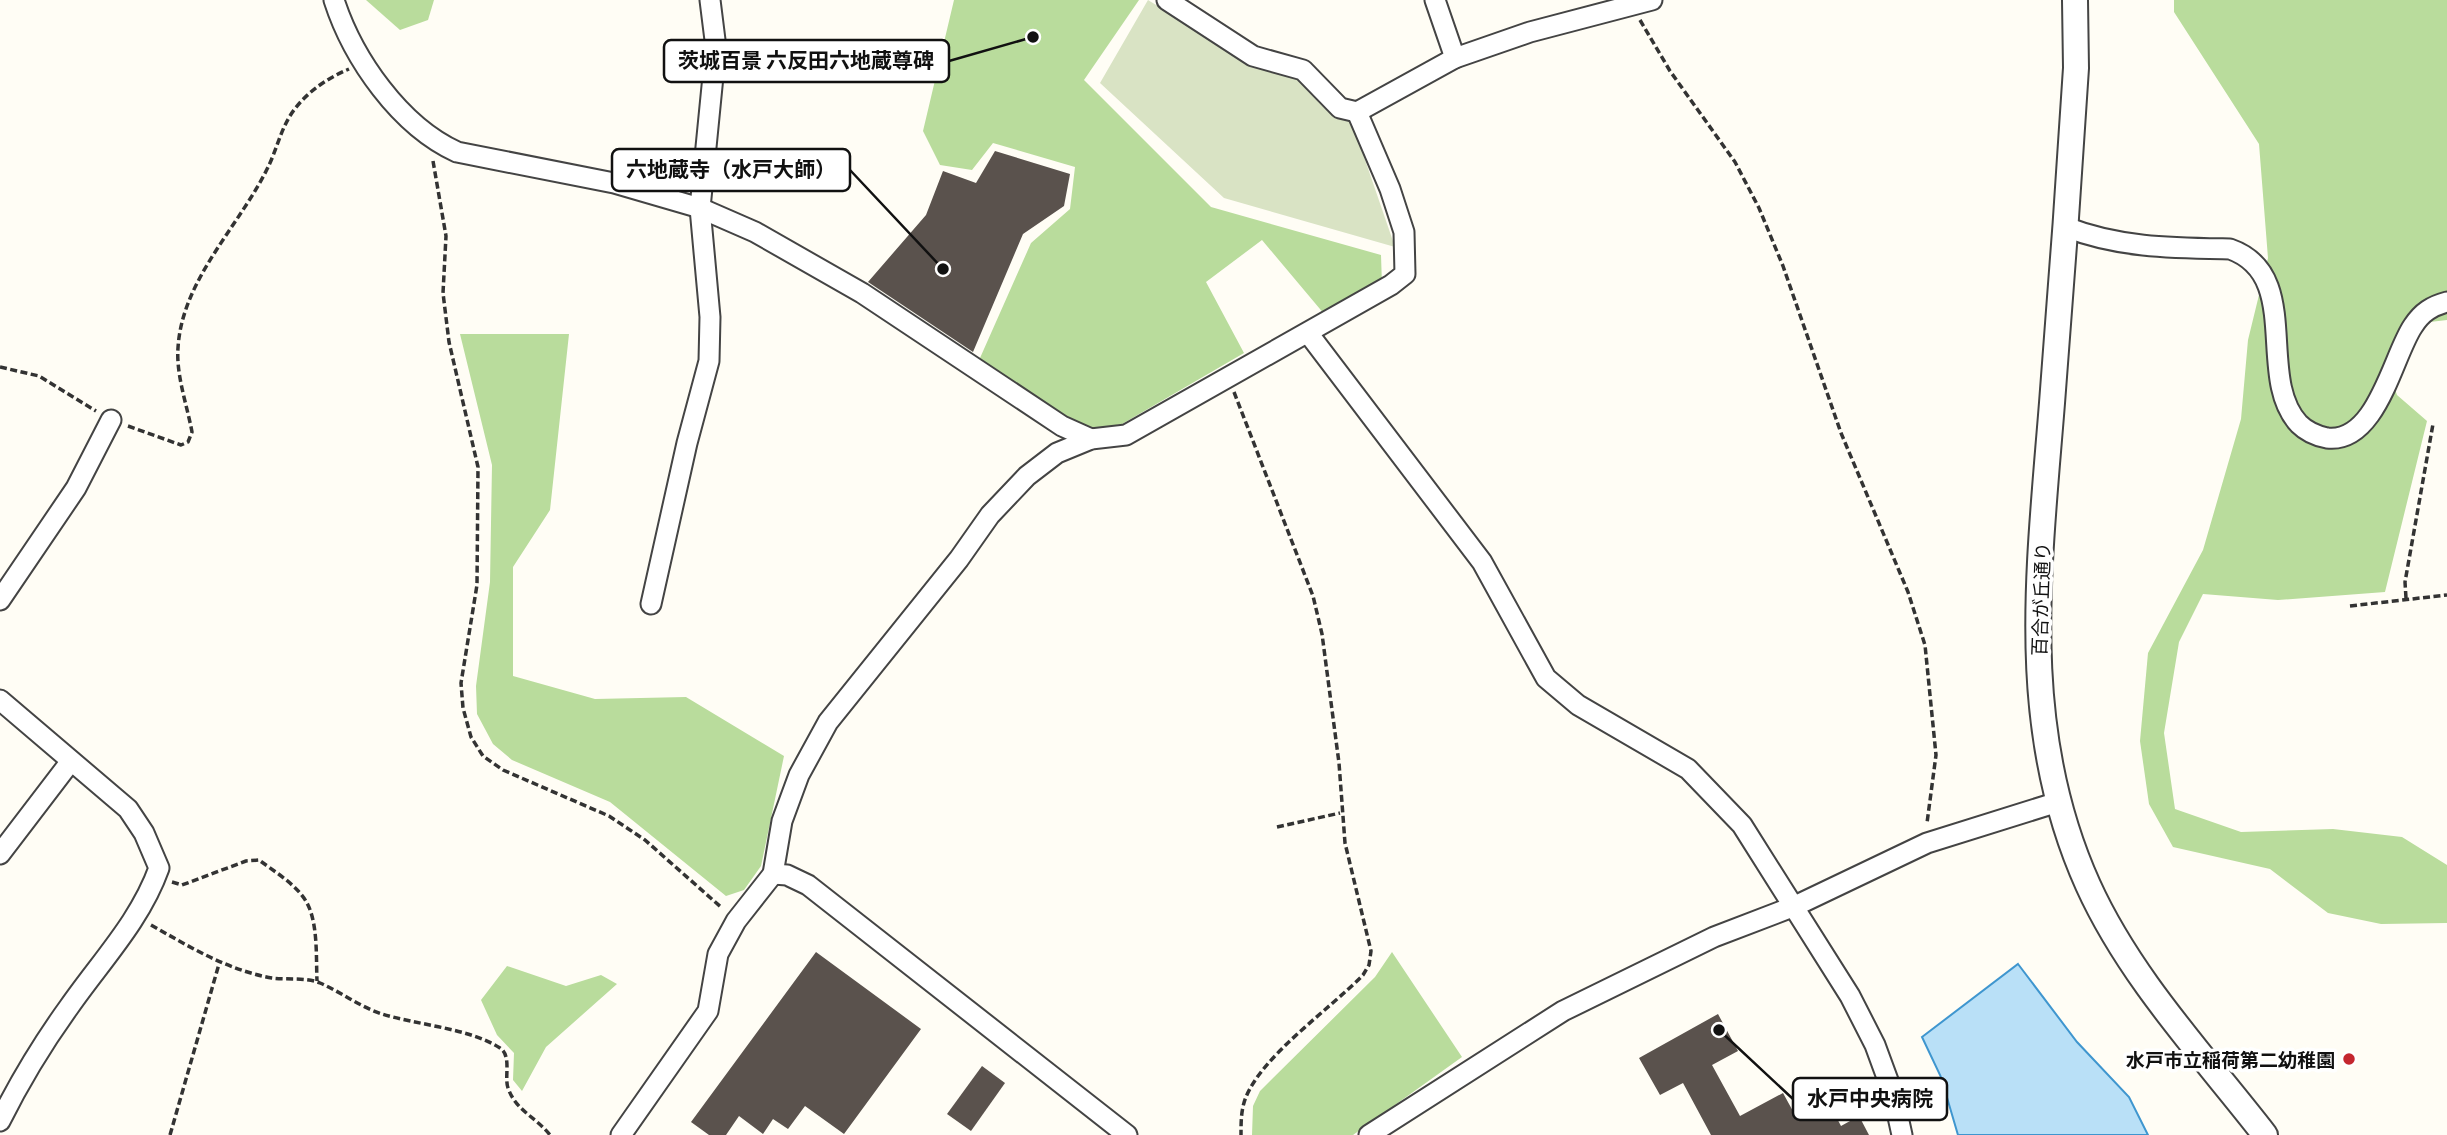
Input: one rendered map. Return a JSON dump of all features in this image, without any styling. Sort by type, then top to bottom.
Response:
[{"type":"street","points":[[334,0],[364,63],[408,121],[436,143],[457,152],[614,183],[701,208],[755,232],[812,262],[1062,426],[1091,439]]},
{"type":"street","points":[[651,604],[687,443],[709,361],[710,317],[701,208],[714,66],[715,40],[710,0]]},
{"type":"street","points":[[1167,0],[1253,56],[1303,70],[1340,108],[1357,112],[1455,58],[1530,32],[1651,0]]},
{"type":"street","points":[[1435,0],[1455,58]]},
{"type":"street","name":"百合が丘通り","points":[[2075,0],[2076,68],[2036,643],[2044,731],[2058,802],[2073,850],[2111,930],[2159,1000],[2265,1135]]},
{"type":"street","points":[[621,1135],[708,1011],[718,954],[736,921],[773,874],[782,821],[799,775],[828,722],[943,580],[990,515],[1027,476],[1057,453],[1091,439],[1126,435],[1308,333],[1391,285],[1405,274],[1404,233],[1390,189],[1357,112]]},
{"type":"street","points":[[2066,227],[2096,239],[2132,244],[2230,249],[2249,260],[2263,278],[2275,307],[2277,355],[2286,399],[2300,425],[2323,437],[2344,435],[2370,415],[2411,328],[2433,306],[2447,302]]},
{"type":"street","points":[[1308,333],[1482,562],[1546,678],[1578,705],[1688,769],[1742,825],[1850,996],[1875,1045],[1893,1094],[1902,1135]]},
{"type":"street","points":[[0,600],[76,488],[111,420]]},
{"type":"street","points":[[0,700],[128,809],[144,833],[159,868],[136,917],[69,1006],[23,1077],[0,1121]]},
{"type":"street","points":[[0,854],[71,761]]},
{"type":"street","points":[[1369,1135],[1563,1011],[1714,937],[1795,906],[1927,843],[2058,802]]},
{"type":"street","points":[[773,874],[786,874],[808,885],[1127,1135]]},
{"type":"path","points":[[1632,5],[1670,71],[1735,162],[1759,208],[1783,266],[1841,433],[1908,592],[1925,645],[1936,755],[1927,815],[1927,843]]},
{"type":"path","points":[[0,367],[38,376],[111,420],[181,445],[188,442],[192,432],[177,349],[184,314],[195,288],[270,164],[283,127],[295,108],[327,81],[364,63]]},
{"type":"path","points":[[436,143],[432,156],[446,236],[443,293],[447,330],[478,467],[477,585],[461,682],[463,708],[471,737],[483,756],[503,770],[609,816],[645,840],[736,921]]},
{"type":"path","points":[[1228,377],[1312,596],[1322,634],[1339,763],[1340,813],[1369,938],[1370,965],[1348,990],[1263,1070],[1245,1099],[1241,1135]]},
{"type":"path","points":[[2406,598],[2405,582],[2433,424]]},
{"type":"path","points":[[2350,606],[2447,595]]},
{"type":"path","points":[[1277,827],[1340,813]]},
{"type":"path","points":[[159,868],[172,882],[182,885],[246,861],[259,860],[290,883],[307,904],[315,942],[317,981]]},
{"type":"path","points":[[136,917],[219,964],[272,978],[317,981],[381,1013],[451,1031],[501,1049],[512,1099],[517,1108],[533,1117],[550,1135]]},
{"type":"path","points":[[170,1135],[219,964]]},
{"type":"green space","points":[[366,0],[434,0],[428,20],[400,30]]},
{"type":"green space","points":[[954,0],[1139,0],[1084,80],[1211,207],[1381,255],[1382,285],[1325,315],[1262,240],[1206,282],[1244,353],[1122,424],[1077,432],[980,358],[1031,243],[1070,209],[1075,167],[993,143],[972,170],[940,165],[923,131]]},
{"type":"green space","points":[[1148,0],[1252,64],[1295,75],[1351,119],[1395,247],[1224,198],[1100,83]]},
{"type":"green space","points":[[2174,0],[2447,0],[2447,320],[2404,325],[2385,361],[2397,395],[2427,421],[2385,592],[2278,600],[2203,594],[2179,642],[2164,733],[2175,809],[2241,832],[2333,829],[2402,837],[2447,865],[2447,923],[2381,924],[2328,913],[2270,869],[2173,847],[2149,804],[2140,741],[2148,653],[2203,550],[2241,419],[2248,340],[2268,258],[2259,144],[2174,12]]},
{"type":"green space","points":[[460,334],[569,334],[550,510],[513,567],[513,676],[595,699],[686,697],[784,756],[761,866],[744,890],[726,896],[610,802],[512,760],[493,744],[477,714],[476,686],[490,582],[492,465]]},
{"type":"green space","points":[[1392,952],[1462,1057],[1353,1135],[1252,1135],[1253,1106],[1260,1091],[1375,977]]},
{"type":"green space","points":[[507,966],[566,986],[601,975],[617,984],[546,1047],[522,1091],[513,1080],[514,1053],[497,1035],[481,1000]]},
{"type":"water","points":[[2018,964],[2077,1042],[2129,1097],[2148,1135],[1958,1135],[1941,1077],[1922,1037]]},
{"type":"building","points":[[995,151],[1070,174],[1064,206],[1023,234],[973,352],[868,282],[926,215],[943,171],[976,183]]},
{"type":"building","points":[[816,952],[921,1029],[844,1134],[805,1106],[788,1129],[773,1119],[763,1134],[739,1116],[726,1135],[709,1135],[691,1122]]},
{"type":"building","points":[[1718,1014],[1738,1051],[1712,1065],[1740,1116],[1783,1093],[1794,1113],[1807,1106],[1813,1116],[1831,1107],[1841,1126],[1859,1116],[1869,1135],[1711,1135],[1683,1083],[1660,1095],[1639,1058]]},
{"type":"building","points":[[982,1066],[1005,1083],[971,1131],[947,1114]]},
{"type":"place","name":"茨城百景 六反田六地蔵尊碑","points":[[1033,37]]},
{"type":"place","name":"六地蔵寺（水戸大師）","points":[[943,269]]},
{"type":"place","name":"水戸中央病院","points":[[1719,1030]]},
{"type":"place","name":"水戸市立稲荷第二幼稚園","points":[[2349,1059]]}]
